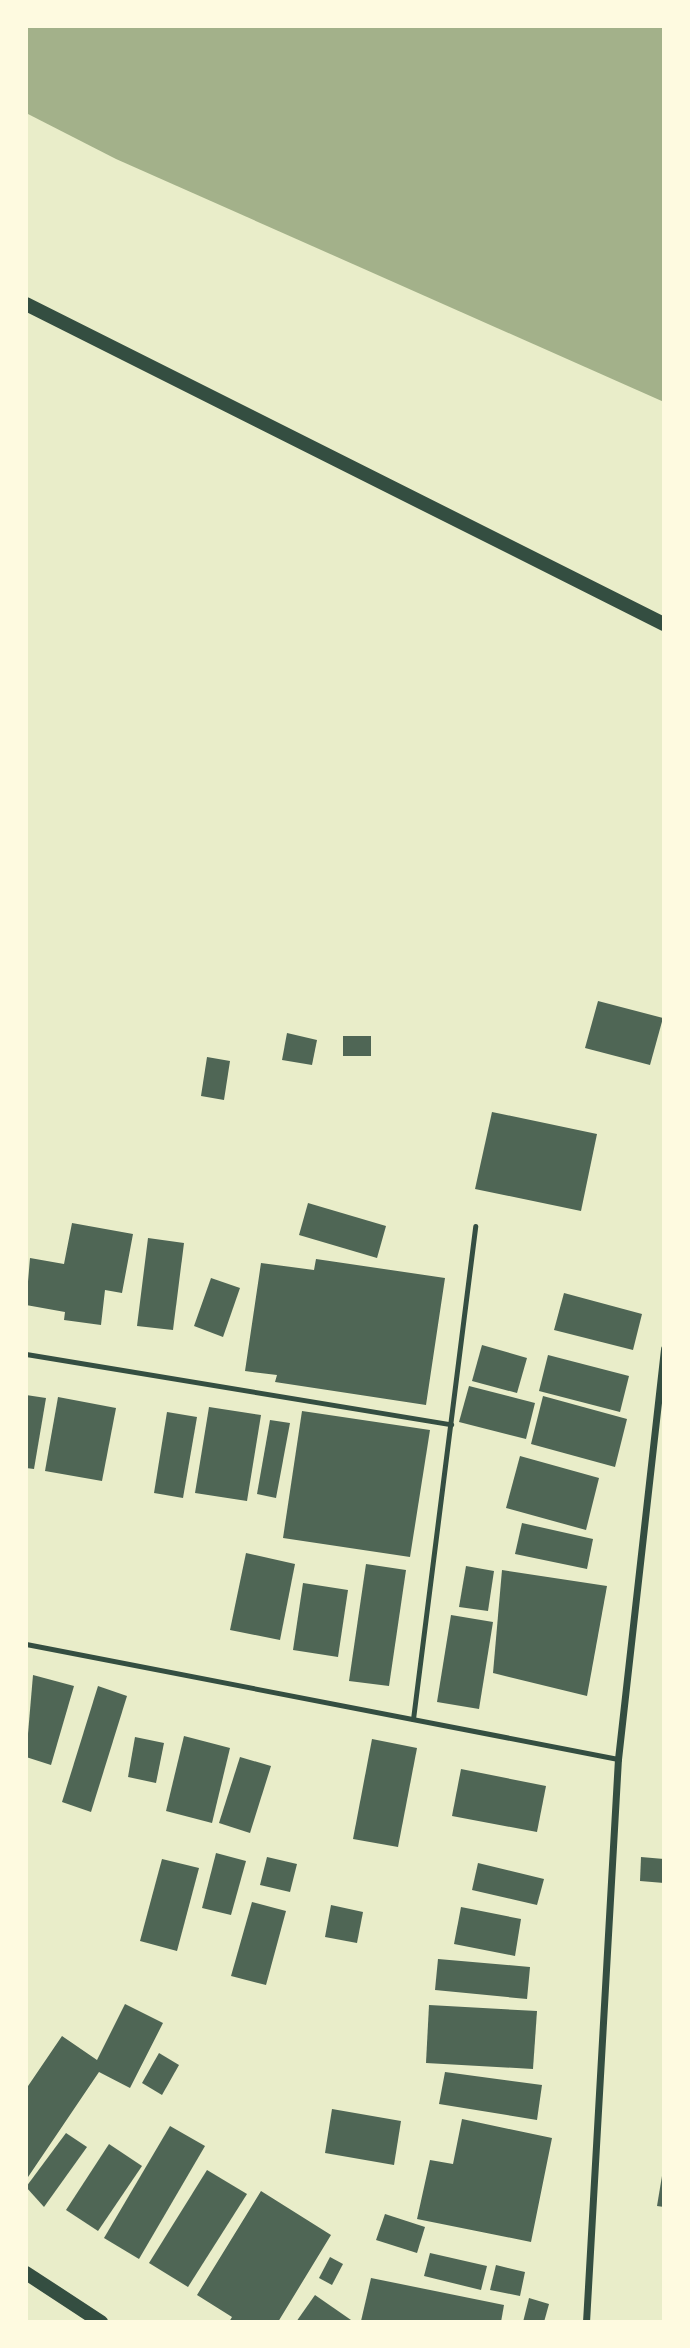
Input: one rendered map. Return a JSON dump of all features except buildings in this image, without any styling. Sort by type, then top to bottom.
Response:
[{"type":"main road","points":[[26,304],[664,624]]},
{"type":"main road","points":[[26,2273],[102,2322]]},
{"type":"street","points":[[586,2322],[618,1759],[655,1393],[664,1349]]},
{"type":"lane","points":[[413,1719],[475,1226]]},
{"type":"lane","points":[[26,1354],[451,1424]]},
{"type":"lane","points":[[26,1644],[618,1759]]},
{"type":"shaded area","points":[[26,26],[664,26],[664,402],[116,159],[26,113]]}]
